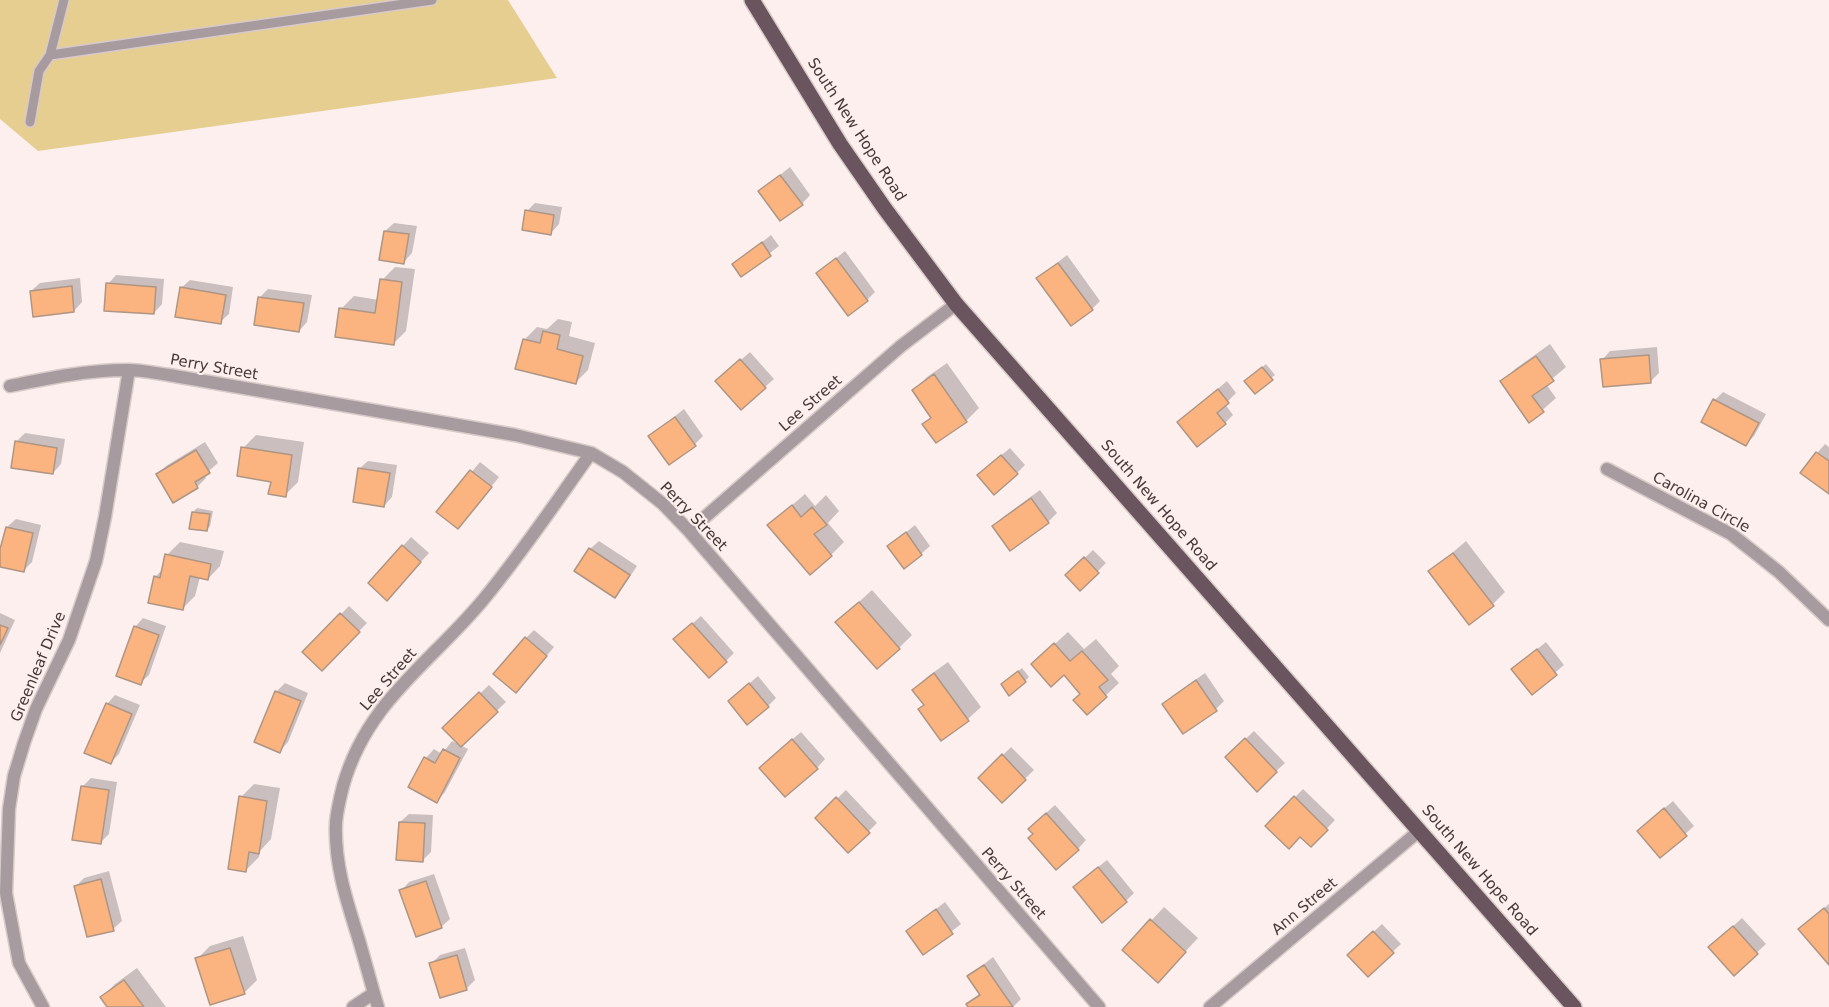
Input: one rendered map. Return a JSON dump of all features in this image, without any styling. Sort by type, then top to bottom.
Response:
[{"type":"main road","name":"South New Hope Road","points":[[752,0],[840,144],[956,304],[1574,1007]]},
{"type":"street","name":"Lee Street","points":[[689,531],[901,346],[956,304]]},
{"type":"street","name":"Perry Street","points":[[10,386],[88,372],[129,370],[504,433],[591,453],[631,478],[663,504],[689,531],[1099,1007]]},
{"type":"street","name":"Greenleaf Drive","points":[[43,1007],[19,963],[6,893],[9,809],[14,776],[24,743],[36,709],[69,640],[96,561],[129,370]]},
{"type":"street","name":"Lee Street","points":[[378,1007],[345,896],[337,856],[338,809],[356,750],[379,711],[417,668],[482,602],[505,573],[591,453]]},
{"type":"street","name":"Carolina Circle","points":[[1607,469],[1731,534],[1779,572],[1829,620]]},
{"type":"street","name":"Ann Street","points":[[1210,1007],[1419,831]]},
{"type":"street","points":[[352,1007],[374,993]]},
{"type":"lane","points":[[30,122],[39,71],[50,55],[64,0]]},
{"type":"lane","points":[[50,55],[432,0]]},
{"type":"shaded area","points":[[0,0],[508,0],[557,78],[38,151],[0,119]]},
{"type":"building","points":[[780,175],[803,205],[780,221],[758,191]]},
{"type":"building","points":[[525,210],[554,215],[551,235],[522,230]]},
{"type":"building","points":[[384,231],[409,234],[404,264],[379,260]]},
{"type":"building","points":[[762,242],[771,256],[741,277],[732,264]]},
{"type":"building","points":[[836,258],[868,301],[848,316],[816,273]]},
{"type":"building","points":[[1058,263],[1093,310],[1071,326],[1036,278]]},
{"type":"building","points":[[380,279],[402,282],[394,345],[335,337],[339,308],[375,313]]},
{"type":"building","points":[[106,283],[156,287],[154,314],[104,311]]},
{"type":"building","points":[[72,286],[74,312],[33,317],[30,291]]},
{"type":"building","points":[[180,287],[226,295],[221,324],[175,317]]},
{"type":"building","points":[[258,297],[304,303],[299,332],[254,325]]},
{"type":"building","points":[[543,331],[560,335],[557,349],[583,356],[576,384],[515,369],[523,339],[540,343]]},
{"type":"building","points":[[1649,355],[1651,383],[1603,387],[1600,359]]},
{"type":"building","points":[[1536,356],[1554,381],[1532,396],[1544,412],[1529,423],[1500,381]]},
{"type":"building","points":[[740,359],[766,388],[741,410],[715,381]]},
{"type":"building","points":[[1262,367],[1273,380],[1255,394],[1244,381]]},
{"type":"building","points":[[934,374],[967,422],[936,443],[922,424],[931,418],[912,390]]},
{"type":"building","points":[[1218,389],[1229,403],[1217,413],[1226,424],[1197,447],[1177,422]]},
{"type":"building","points":[[1713,399],[1759,423],[1746,446],[1701,422]]},
{"type":"building","points":[[675,417],[696,446],[669,465],[648,436]]},
{"type":"building","points":[[15,441],[57,448],[53,474],[11,468]]},
{"type":"building","points":[[241,447],[292,455],[286,497],[268,494],[271,482],[237,476]]},
{"type":"building","points":[[196,450],[210,473],[195,482],[198,488],[173,503],[156,474]]},
{"type":"building","points":[[1816,452],[1829,461],[1829,494],[1800,473]]},
{"type":"building","points":[[1001,455],[1018,474],[994,495],[977,475]]},
{"type":"building","points":[[358,468],[390,473],[384,507],[353,502]]},
{"type":"building","points":[[470,470],[492,487],[458,529],[436,512]]},
{"type":"building","points":[[1031,498],[1049,523],[1010,551],[992,526]]},
{"type":"building","points":[[792,505],[801,517],[812,507],[827,525],[814,534],[832,556],[810,575],[767,525]]},
{"type":"building","points":[[192,512],[210,514],[207,531],[189,529]]},
{"type":"building","points":[[6,527],[33,533],[24,572],[0,567],[0,549]]},
{"type":"building","points":[[906,532],[922,555],[904,569],[887,546]]},
{"type":"building","points":[[402,545],[421,562],[387,601],[368,583]]},
{"type":"building","points":[[589,548],[630,575],[615,598],[574,571]]},
{"type":"building","points":[[1453,553],[1494,606],[1469,625],[1428,571]]},
{"type":"building","points":[[165,554],[211,564],[208,580],[190,576],[183,610],[148,603],[154,576],[160,578]]},
{"type":"building","points":[[1084,557],[1099,573],[1080,591],[1065,575]]},
{"type":"building","points":[[859,602],[900,649],[877,669],[835,622]]},
{"type":"building","points":[[340,613],[360,632],[322,671],[302,652]]},
{"type":"building","points":[[692,623],[727,662],[709,678],[673,639]]},
{"type":"building","points":[[0,625],[8,628],[0,645]]},
{"type":"building","points":[[134,626],[159,635],[141,685],[116,676]]},
{"type":"building","points":[[525,637],[547,656],[516,693],[493,674]]},
{"type":"building","points":[[1054,643],[1070,661],[1082,651],[1108,680],[1099,687],[1107,697],[1087,715],[1073,700],[1080,694],[1064,675],[1051,687],[1031,664]]},
{"type":"building","points":[[1537,649],[1557,675],[1532,695],[1511,669]]},
{"type":"building","points":[[1018,671],[1026,682],[1009,696],[1001,684]]},
{"type":"building","points":[[934,673],[969,721],[941,741],[918,709],[924,705],[912,690]]},
{"type":"building","points":[[1196,680],[1217,711],[1183,734],[1162,704]]},
{"type":"building","points":[[749,683],[769,707],[747,725],[728,701]]},
{"type":"building","points":[[275,691],[301,701],[280,753],[254,742]]},
{"type":"building","points":[[479,692],[498,712],[461,747],[442,728]]},
{"type":"building","points":[[106,703],[132,714],[111,764],[84,753]]},
{"type":"building","points":[[1245,738],[1277,772],[1257,792],[1225,757]]},
{"type":"building","points":[[792,739],[818,769],[785,797],[759,768]]},
{"type":"building","points":[[443,749],[460,758],[437,803],[408,787],[424,757],[435,763]]},
{"type":"building","points":[[1002,754],[1026,780],[1002,803],[978,778]]},
{"type":"building","points":[[81,786],[109,790],[101,844],[72,840]]},
{"type":"building","points":[[239,796],[267,801],[259,854],[249,852],[246,872],[228,869]]},
{"type":"building","points":[[1294,796],[1328,830],[1311,847],[1300,837],[1289,849],[1265,826]]},
{"type":"building","points":[[836,797],[870,833],[848,853],[815,818]]},
{"type":"building","points":[[1664,808],[1687,836],[1660,858],[1637,831]]},
{"type":"building","points":[[1046,813],[1079,850],[1056,870],[1028,838],[1033,834],[1028,829]]},
{"type":"building","points":[[399,822],[425,823],[423,862],[396,860]]},
{"type":"building","points":[[1098,867],[1127,902],[1102,923],[1073,887]]},
{"type":"building","points":[[101,879],[114,931],[87,937],[74,886]]},
{"type":"building","points":[[426,881],[442,928],[416,937],[399,890]]},
{"type":"building","points":[[1824,908],[1829,914],[1829,965],[1798,929]]},
{"type":"building","points":[[936,909],[953,934],[923,955],[906,931]]},
{"type":"building","points":[[1150,919],[1186,952],[1158,983],[1122,950]]},
{"type":"building","points":[[1733,926],[1758,954],[1734,976],[1708,947]]},
{"type":"building","points":[[1373,931],[1394,953],[1368,977],[1347,955]]},
{"type":"building","points":[[230,948],[245,994],[210,1005],[195,958]]},
{"type":"building","points":[[457,955],[467,990],[440,998],[429,963]]},
{"type":"building","points":[[984,965],[1013,1007],[968,1007],[966,1004],[980,995],[967,976]]},
{"type":"building","points":[[124,980],[144,1007],[107,1007],[100,997]]}]
